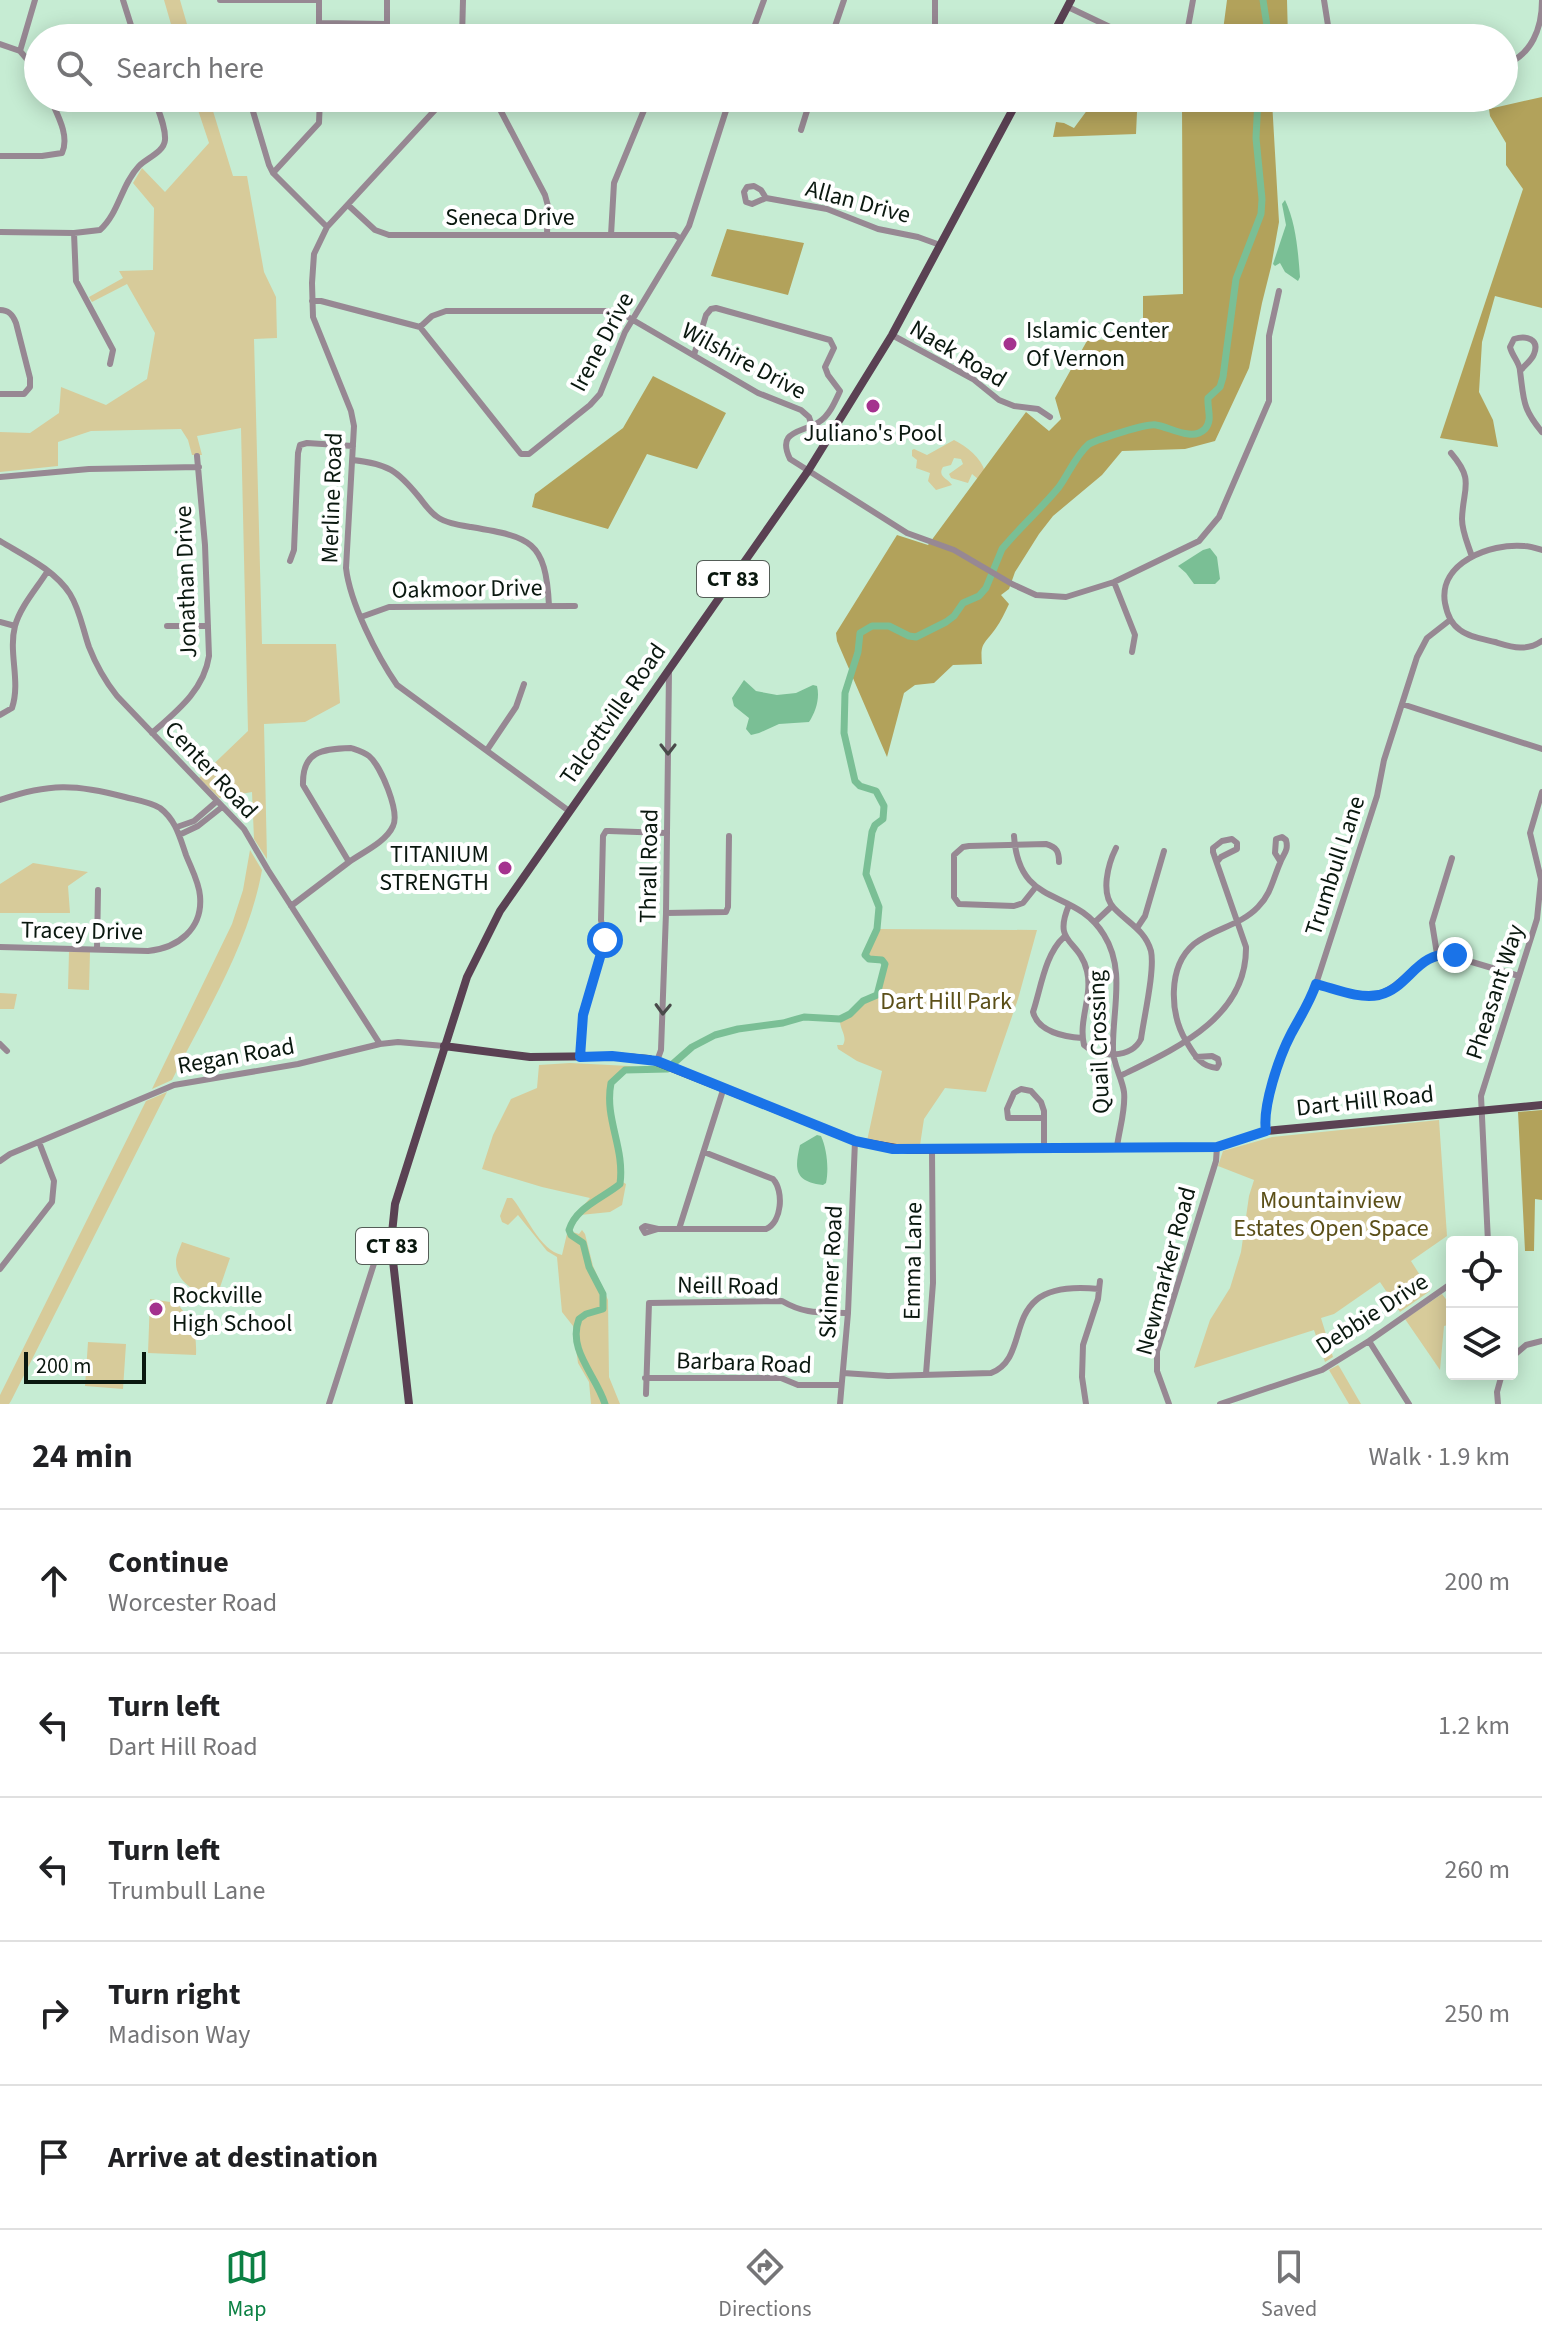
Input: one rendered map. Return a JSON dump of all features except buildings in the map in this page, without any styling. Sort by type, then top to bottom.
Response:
[{"type":"main road","points":[[1058,24],[1069,3]]},
{"type":"main road","name":"Talcottville Road","points":[[409,1404],[391,1243],[392,1222],[398,1192],[467,977],[499,913],[808,471],[892,335],[1011,112]]},
{"type":"main road","name":"Dart Hill Road","points":[[444,1046],[530,1057],[612,1056],[666,1064],[855,1141],[893,1149],[1217,1147],[1266,1131],[1542,1105]]},
{"type":"street","points":[[28,24],[35,0]]},
{"type":"street","points":[[123,0],[131,24]]},
{"type":"street","points":[[220,0],[319,0],[319,23],[387,24],[387,0]]},
{"type":"street","points":[[462,24],[463,0]]},
{"type":"street","points":[[755,24],[764,0]]},
{"type":"street","points":[[836,24],[844,0]]},
{"type":"street","points":[[935,0],[935,24]]},
{"type":"street","points":[[1189,24],[1193,0]]},
{"type":"street","points":[[1324,0],[1328,24]]},
{"type":"street","points":[[1518,58],[1533,41],[1542,13],[1542,0]]},
{"type":"street","points":[[1069,3],[1107,24]]},
{"type":"street","points":[[20,51],[24,37]]},
{"type":"street","points":[[1533,41],[1542,47]]},
{"type":"street","points":[[0,44],[20,51],[24,56]]},
{"type":"street","points":[[0,156],[62,153],[64,137],[55,112]]},
{"type":"street","points":[[0,232],[92,233],[100,230],[106,225],[132,176],[162,149],[165,140],[158,112]]},
{"type":"street","points":[[253,112],[273,173],[327,227]]},
{"type":"street","points":[[273,173],[319,123],[319,112]]},
{"type":"street","name":"Merline Road","points":[[433,112],[327,227],[314,254],[313,317],[351,411],[354,426],[346,568],[349,589],[397,685],[569,811]]},
{"type":"street","points":[[504,112],[545,195],[548,206],[547,234]]},
{"type":"street","points":[[611,235],[614,183],[643,112]]},
{"type":"street","name":"Irene Drive","points":[[420,327],[525,456],[600,394],[625,332],[689,226],[726,112]]},
{"type":"street","points":[[801,130],[807,112]]},
{"type":"street","name":"Allan Drive","points":[[766,198],[827,209],[878,229],[940,245]]},
{"type":"street","name":"Seneca Drive","points":[[348,205],[383,234],[675,235],[681,239]]},
{"type":"street","points":[[74,233],[76,281],[113,350],[110,364]]},
{"type":"street","points":[[808,471],[907,533],[954,550],[1022,589],[1049,597],[1066,597],[1114,582],[1199,541],[1219,517],[1269,401],[1269,336],[1279,291]]},
{"type":"street","points":[[312,301],[420,327]]},
{"type":"street","points":[[694,355],[706,315],[716,308],[830,340],[834,348],[825,367],[840,391],[822,421],[812,426]]},
{"type":"street","points":[[0,310],[13,315],[30,387],[24,394],[0,394]]},
{"type":"street","name":"Wilshire Drive","points":[[420,327],[432,316],[446,311],[621,313],[758,393],[801,410],[809,417],[812,426],[791,434],[786,442],[786,451],[790,459],[808,471]]},
{"type":"street","name":"Naek Road","points":[[892,335],[973,379],[999,400],[1014,406],[1038,409],[1050,417]]},
{"type":"street","points":[[1521,370],[1536,351],[1535,343],[1529,337],[1522,336],[1514,339],[1510,347],[1521,370],[1522,397],[1529,416],[1542,432]]},
{"type":"street","points":[[290,561],[294,550],[300,445],[353,446]]},
{"type":"street","points":[[1451,453],[1466,476],[1462,519],[1472,557]]},
{"type":"street","name":"Jonathan Drive","points":[[152,733],[195,693],[207,670],[205,545],[197,456]]},
{"type":"street","points":[[353,460],[375,462],[394,470],[404,477],[436,516],[446,521],[512,534],[525,540],[542,558],[549,606]]},
{"type":"street","points":[[0,477],[89,469],[199,467]]},
{"type":"street","name":"Center Road","points":[[0,541],[59,581],[70,594],[90,649],[107,683],[244,829],[380,1044]]},
{"type":"street","points":[[1542,550],[1523,546],[1505,547],[1472,557],[1458,565],[1449,576],[1444,593],[1450,620],[1473,637],[1524,649],[1542,641]]},
{"type":"street","points":[[0,715],[12,708],[17,695],[15,626],[47,572]]},
{"type":"street","points":[[1114,582],[1135,635],[1132,652]]},
{"type":"street","name":"Oakmoor Drive","points":[[361,617],[389,607],[575,606]]},
{"type":"street","name":"Trumbull Lane","points":[[1266,1131],[1266,1106],[1284,1051],[1309,1005],[1377,796],[1384,760],[1421,646],[1450,620]]},
{"type":"street","points":[[0,622],[15,626]]},
{"type":"street","points":[[167,626],[208,626]]},
{"type":"street","name":"Thrall Road","points":[[666,1064],[661,1050],[669,671]]},
{"type":"street","points":[[487,750],[516,707],[524,684]]},
{"type":"street","points":[[1402,704],[1542,749]]},
{"type":"street","points":[[291,906],[387,836],[395,821],[379,770],[367,755],[351,748],[323,750],[306,763],[303,785],[349,862]]},
{"type":"street","points":[[0,800],[55,786],[90,788],[159,807],[178,831],[219,805]]},
{"type":"street","name":"Pheasant Way","points":[[1481,1110],[1484,1082],[1541,903],[1541,879],[1530,833],[1542,792]]},
{"type":"street","name":"Tracey Drive","points":[[0,947],[162,949],[180,941],[193,928],[198,917],[200,895],[178,831]]},
{"type":"street","points":[[580,1057],[583,1015],[605,940],[601,920],[603,836],[606,831],[666,833]]},
{"type":"street","points":[[666,913],[726,912],[729,836]]},
{"type":"street","points":[[1035,888],[1023,903],[1014,906],[959,904],[954,897],[954,855],[958,849],[969,846],[1014,840],[1054,846],[1059,853],[1059,862]]},
{"type":"street","points":[[1014,840],[1017,861],[1035,888],[1095,922],[1112,906]]},
{"type":"street","points":[[1069,905],[1062,925],[1064,937],[1086,967],[1088,993],[1082,1038],[1084,1045],[1092,1053],[1102,1055],[1136,1048],[1141,1039],[1152,955],[1137,928],[1112,906],[1108,895],[1110,860],[1116,848]]},
{"type":"street","points":[[1137,928],[1145,916],[1164,851]]},
{"type":"street","points":[[1437,954],[1432,923],[1452,858]]},
{"type":"street","points":[[1196,1057],[1174,1016],[1173,996],[1179,967],[1194,944],[1238,923],[1259,907],[1268,894],[1280,861]]},
{"type":"street","points":[[1120,1076],[1174,1049],[1208,1025],[1239,988],[1246,963],[1246,947],[1217,862]]},
{"type":"street","points":[[97,949],[98,890]]},
{"type":"street","name":"Quail Crossing","points":[[1095,922],[1108,943],[1117,977],[1113,1054],[1124,1102],[1117,1147]]},
{"type":"street","points":[[1064,937],[1051,955],[1033,1012],[1039,1025],[1082,1038]]},
{"type":"street","points":[[1316,984],[1355,995],[1377,995],[1395,988],[1426,959],[1437,954],[1455,955],[1519,976]]},
{"type":"street","name":"Regan Road","points":[[0,1161],[10,1154],[174,1085],[298,1064],[380,1044],[398,1042],[444,1046]]},
{"type":"street","points":[[0,1044],[7,1051]]},
{"type":"street","points":[[679,1229],[724,1087]]},
{"type":"street","points":[[1044,1118],[1008,1118],[1007,1109],[1014,1093],[1021,1089],[1031,1091],[1043,1106],[1044,1118],[1044,1149]]},
{"type":"street","points":[[1481,1110],[1488,1236]]},
{"type":"street","name":"Skinner Road","points":[[840,1404],[848,1313],[855,1141]]},
{"type":"street","points":[[0,1269],[52,1202],[54,1181],[39,1142]]},
{"type":"street","name":"Newmarker Road","points":[[1169,1404],[1157,1371],[1157,1351],[1216,1161],[1217,1147]]},
{"type":"street","name":"Emma Lane","points":[[926,1374],[933,1283],[932,1150]]},
{"type":"street","points":[[658,1229],[766,1229],[774,1226],[778,1219],[778,1185],[773,1179],[704,1152]]},
{"type":"street","points":[[329,1404],[379,1248],[384,1242],[391,1243]]},
{"type":"street","points":[[843,1373],[888,1376],[998,1371],[1006,1364],[1024,1315],[1038,1298],[1061,1289],[1099,1285],[1098,1299],[1083,1345],[1081,1368],[1086,1404]]},
{"type":"street","name":"Debbie Drive","points":[[1220,1404],[1322,1370],[1446,1287]]},
{"type":"street","name":"Neill Road","points":[[646,1394],[649,1303],[782,1301],[798,1310],[813,1313],[848,1313]]},
{"type":"street","points":[[1369,1341],[1409,1404]]},
{"type":"street","points":[[1518,1352],[1526,1345],[1542,1341]]},
{"type":"street","name":"Barbara Road","points":[[645,1378],[781,1378],[798,1385],[841,1385]]},
{"type":"street","points":[[1498,1404],[1500,1380]]},
{"type":"street","points":[[1248,1395],[1251,1404]]},
{"type":"green space","points":[[164,0],[180,0],[187,24],[171,24]]},
{"type":"green space","points":[[199,112],[213,112],[233,176],[247,176],[264,272],[276,297],[277,338],[254,339],[262,644],[336,644],[340,703],[305,722],[264,724],[267,859],[254,839],[252,792],[219,798],[199,778],[248,731],[241,428],[197,436],[202,455],[192,455],[181,429],[91,431],[58,442],[58,466],[0,472],[0,432],[30,433],[59,413],[61,387],[106,405],[147,379],[155,333],[127,284],[92,302],[89,297],[123,278],[119,271],[153,270],[154,208],[133,183],[142,168],[165,192],[209,143]]},
{"type":"green space","points":[[954,440],[973,453],[985,472],[978,479],[972,474],[968,483],[951,478],[949,474],[963,464],[961,459],[954,458],[951,465],[942,470],[942,475],[952,485],[936,490],[928,481],[930,473],[916,468],[917,460],[912,456],[912,450],[927,455]]},
{"type":"green space","points":[[250,850],[262,870],[256,898],[237,952],[172,1080],[152,1089],[232,924],[243,890]]},
{"type":"green space","points":[[33,863],[88,872],[68,886],[70,913],[0,913],[0,884]]},
{"type":"green space","name":"Dart Hill Park","points":[[877,929],[1037,930],[1018,999],[986,1092],[945,1088],[924,1119],[920,1145],[867,1141],[882,1071],[857,1061],[838,1049],[837,1045],[844,1042],[840,1019],[863,1001],[876,996],[879,990],[885,963],[881,959],[868,959],[864,954]]},
{"type":"green space","points":[[69,952],[90,952],[89,990],[68,989]]},
{"type":"green space","points":[[0,993],[17,994],[14,1009],[0,1009]]},
{"type":"green space","points":[[570,1063],[652,1069],[625,1070],[610,1085],[611,1120],[619,1142],[621,1181],[626,1184],[622,1205],[610,1212],[580,1215],[572,1227],[573,1232],[579,1234],[582,1230],[585,1234],[593,1266],[608,1300],[609,1377],[620,1404],[591,1404],[589,1382],[578,1363],[573,1326],[562,1312],[557,1257],[547,1251],[518,1215],[508,1225],[502,1222],[500,1216],[507,1198],[512,1198],[547,1247],[562,1255],[570,1221],[590,1198],[482,1169],[493,1135],[511,1099],[537,1088],[539,1065]]},
{"type":"green space","points":[[167,1092],[11,1401],[0,1404],[0,1395],[146,1101]]},
{"type":"green space","name":"Mountainview Estates Open Space","points":[[1439,1120],[1447,1236],[1411,1261],[1430,1291],[1400,1312],[1380,1282],[1334,1314],[1321,1318],[1333,1357],[1325,1362],[1314,1330],[1194,1368],[1210,1320],[1230,1288],[1241,1252],[1254,1180],[1218,1166],[1223,1151],[1272,1137]]},
{"type":"green space","points":[[182,1242],[230,1258],[216,1299],[189,1286],[179,1276],[176,1261]]},
{"type":"green space","name":"Mountainview Estates Open Space","points":[[1442,1294],[1446,1299],[1440,1370],[1405,1319]]},
{"type":"green space","points":[[150,1299],[177,1303],[192,1327],[196,1355],[148,1353]]},
{"type":"green space","points":[[88,1342],[126,1344],[123,1389],[85,1386]]},
{"type":"green space","points":[[1338,1365],[1361,1404],[1349,1404],[1329,1370]]},
{"type":"shaded area","points":[[1227,0],[1287,0],[1288,24],[1224,24]]},
{"type":"shaded area","points":[[1542,97],[1542,308],[1495,296],[1482,342],[1479,392],[1493,420],[1498,447],[1440,438],[1523,189],[1506,165],[1506,143],[1489,112],[1518,112],[1518,102]]},
{"type":"shaded area","points":[[1086,112],[1137,112],[1136,134],[1053,137],[1056,122],[1074,128]]},
{"type":"shaded area","points":[[1182,112],[1273,112],[1279,222],[1249,368],[1215,441],[1185,449],[1122,451],[1102,475],[1053,516],[1015,572],[1009,589],[1001,595],[1009,604],[984,644],[982,664],[953,665],[934,683],[915,685],[904,693],[887,757],[836,633],[897,535],[928,545],[1026,412],[1049,431],[1061,419],[1055,398],[1088,339],[1143,342],[1143,296],[1183,294]]},
{"type":"shaded area","points":[[1285,200],[1296,237],[1298,281],[1285,272],[1280,263],[1273,264],[1286,225],[1282,204]]},
{"type":"shaded area","points":[[727,229],[804,243],[788,295],[711,276]]},
{"type":"shaded area","points":[[653,376],[726,413],[697,469],[647,454],[608,529],[532,507],[535,494],[623,428]]},
{"type":"shaded area","points":[[1210,548],[1217,557],[1220,579],[1215,584],[1194,584],[1178,566]]},
{"type":"shaded area","points":[[744,680],[756,691],[777,695],[817,686],[817,704],[809,722],[779,724],[751,735],[746,729],[749,718],[734,706],[732,698]]},
{"type":"shaded area","points":[[1542,1110],[1542,1200],[1535,1199],[1534,1251],[1525,1251],[1518,1112]]},
{"type":"shaded area","points":[[817,1135],[821,1136],[827,1159],[827,1177],[823,1185],[802,1178],[797,1168],[800,1145]]},
{"type":"waterway","points":[[1263,0],[1267,24]]},
{"type":"waterway","points":[[605,1404],[580,1352],[576,1330],[579,1319],[603,1309],[603,1294],[589,1267],[583,1243],[569,1230],[584,1209],[620,1184],[620,1158],[610,1109],[611,1083],[625,1070],[667,1069],[692,1047],[715,1035],[804,1017],[840,1019],[863,1001],[877,995],[885,964],[882,960],[869,959],[865,955],[877,929],[879,907],[866,874],[872,832],[883,819],[884,806],[876,791],[855,781],[844,733],[845,693],[858,652],[860,633],[872,626],[889,626],[916,637],[946,622],[963,603],[979,596],[986,588],[1002,549],[1059,487],[1089,444],[1151,425],[1187,434],[1200,433],[1205,429],[1209,418],[1208,398],[1220,387],[1223,377],[1236,279],[1261,214],[1257,112]]},
{"type":"place","name":"Islamic Center Of Vernon","points":[[1010,344]]},
{"type":"place","name":"Juliano's Pool","points":[[873,406]]},
{"type":"place","name":"TITANIUM STRENGTH","points":[[505,868]]},
{"type":"place","name":"Rockville High School","points":[[156,1309]]},
{"type":"route","points":[[605,940],[583,1015],[580,1057],[612,1056],[657,1061],[855,1141],[908,1150],[1217,1147],[1266,1131],[1266,1106],[1284,1051],[1309,1005],[1316,984],[1355,995],[1377,995],[1395,988],[1426,959],[1437,954],[1455,955]]}]
